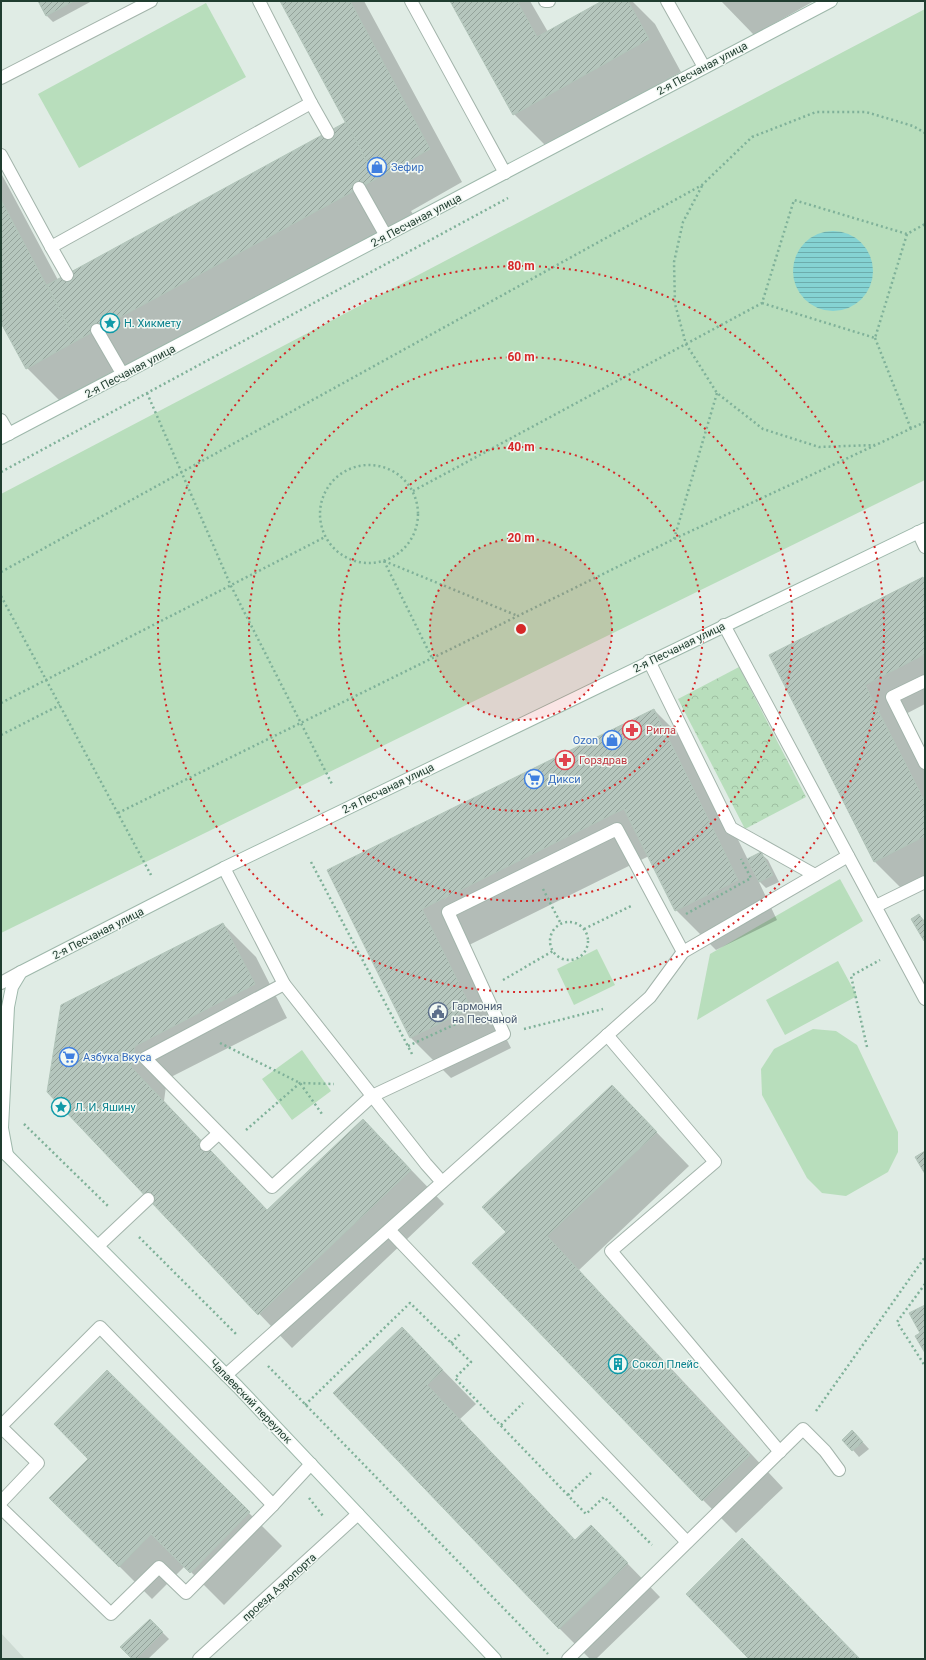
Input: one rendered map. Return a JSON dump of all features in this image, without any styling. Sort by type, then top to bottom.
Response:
[{"type":"street","points":[[1,78],[151,1]]},
{"type":"street","points":[[259,1],[328,133]]},
{"type":"street","points":[[411,1],[505,173]]},
{"type":"street","points":[[667,1],[704,67]]},
{"type":"street","name":"2-я Песчаная улица","points":[[5,436],[831,1]]},
{"type":"street","points":[[51,247],[311,103]]},
{"type":"street","points":[[1,155],[67,275]]},
{"type":"street","points":[[359,188],[386,236]]},
{"type":"street","points":[[97,330],[123,375]]},
{"type":"street","points":[[1,420],[5,436]]},
{"type":"street","points":[[921,530],[925,547]]},
{"type":"street","name":"2-я Песчаная улица","points":[[1,983],[224,868],[921,530]]},
{"type":"street","points":[[724,625],[925,999]]},
{"type":"street","points":[[649,661],[732,828],[816,875]]},
{"type":"street","points":[[925,681],[892,697],[925,762]]},
{"type":"street","points":[[284,984],[145,1058],[218,1134],[272,1187],[372,1096],[504,1034],[448,912],[617,828],[683,952]]},
{"type":"street","points":[[226,1375],[650,997],[683,952],[848,856]]},
{"type":"street","points":[[224,868],[284,984],[442,1182]]},
{"type":"street","points":[[876,906],[925,882]]},
{"type":"street","points":[[4,1152],[2,1128],[8,1007],[12,987],[21,972]]},
{"type":"street","points":[[607,1035],[715,1162],[611,1251],[780,1452]]},
{"type":"street","points":[[206,1145],[218,1134]]},
{"type":"street","name":"Чапаевский переулок","points":[[4,1152],[226,1375],[495,1659]]},
{"type":"street","points":[[98,1246],[148,1199]]},
{"type":"street","points":[[389,1230],[687,1542]]},
{"type":"street","points":[[1,1502],[38,1463],[1,1427],[100,1327],[273,1505]]},
{"type":"street","points":[[568,1659],[803,1429],[825,1451],[839,1470]]},
{"type":"street","points":[[1,1508],[111,1614],[159,1567],[186,1593],[273,1505],[311,1464]]},
{"type":"street","name":"проезд Аэропорта","points":[[203,1658],[358,1514]]},
{"type":"path","points":[[1,572],[702,185],[752,137],[816,112],[866,112],[913,126],[925,133]]},
{"type":"path","points":[[702,185],[683,222],[674,262],[675,304],[686,344],[717,393],[763,429],[819,447],[878,445]]},
{"type":"path","points":[[1,472],[508,198]]},
{"type":"path","points":[[413,491],[762,303],[794,200],[907,234]]},
{"type":"path","points":[[911,429],[876,338],[907,234],[925,224]]},
{"type":"path","points":[[762,303],[876,338]]},
{"type":"path","points":[[147,393],[231,586],[333,786]]},
{"type":"path","points":[[674,539],[717,393]]},
{"type":"path","points":[[118,813],[674,539],[925,422]]},
{"type":"path","points":[[376,464],[392,470],[404,479],[413,491],[418,508],[417,525],[415,530],[410,540],[399,553],[384,561],[367,563],[350,559],[336,551],[325,537],[320,522],[320,507],[324,492],[333,479],[346,470],[361,465],[376,464]]},
{"type":"path","points":[[1,703],[325,537]]},
{"type":"path","points":[[384,561],[518,616]]},
{"type":"path","points":[[384,561],[432,658]]},
{"type":"path","points":[[1,596],[151,875]]},
{"type":"path","points":[[1,736],[60,705]]},
{"type":"path","points":[[668,924],[751,878],[738,854],[732,828]]},
{"type":"path","points":[[311,862],[422,1072]]},
{"type":"path","points":[[533,870],[561,924]]},
{"type":"path","points":[[584,929],[653,895]]},
{"type":"path","points":[[573,923],[584,929],[588,942],[584,953],[579,957],[574,959],[562,958],[553,951],[550,939],[552,933],[561,924],[573,923]]},
{"type":"path","points":[[867,1047],[851,976],[899,950]]},
{"type":"path","points":[[484,991],[553,951]]},
{"type":"path","points":[[408,1046],[491,1007]]},
{"type":"path","points":[[504,1034],[604,1009]]},
{"type":"path","points":[[196,1031],[300,1083],[363,1084]]},
{"type":"path","points":[[300,1083],[334,1130]]},
{"type":"path","points":[[229,1144],[300,1083]]},
{"type":"path","points":[[24,1123],[253,1351],[553,1659]]},
{"type":"path","points":[[803,1429],[869,1339],[925,1257]]},
{"type":"path","points":[[925,1284],[897,1322],[925,1366]]},
{"type":"path","points":[[305,1405],[410,1303],[471,1362],[455,1378],[586,1514],[604,1497],[668,1561]]},
{"type":"path","points":[[501,1425],[538,1387]]},
{"type":"path","points":[[568,1495],[606,1458]]},
{"type":"shaded area","points":[[1,1633],[25,1659],[1,1659]]},
{"type":"green space","points":[[206,3],[246,77],[79,168],[38,94]]},
{"type":"green space","points":[[925,9],[925,480],[1,933],[1,494]]},
{"type":"green space","points":[[739,667],[806,797],[745,829],[678,699]]},
{"type":"green space","points":[[840,879],[863,921],[697,1020],[710,954]]},
{"type":"green space","points":[[597,949],[615,985],[574,1005],[557,969]]},
{"type":"green space","points":[[838,961],[857,996],[785,1035],[766,1000]]},
{"type":"green space","points":[[813,1029],[836,1031],[857,1045],[898,1132],[898,1152],[888,1172],[846,1196],[822,1193],[807,1178],[762,1095],[761,1069],[774,1049]]},
{"type":"green space","points":[[302,1050],[331,1091],[292,1120],[262,1079]]},
{"type":"water","points":[[833,231],[848,234],[861,243],[870,256],[873,271],[870,286],[861,299],[848,308],[833,311],[818,308],[805,299],[796,286],[793,271],[796,256],[805,243],[818,234]]},
{"type":"building","points":[[38,1],[74,1],[46,16]]},
{"type":"building","points":[[280,1],[350,1],[430,149],[376,179]]},
{"type":"building","points":[[450,1],[517,1],[537,37],[602,1],[628,1],[649,39],[513,115]]},
{"type":"building","points":[[346,122],[376,179],[76,341],[47,285]]},
{"type":"building","points":[[1,200],[76,341],[26,369],[1,323]]},
{"type":"building","points":[[923,577],[925,582],[925,654],[865,685],[925,802],[925,836],[874,862],[769,655]]},
{"type":"building","points":[[654,709],[738,880],[675,911],[624,809],[615,813],[422,909],[471,1008],[410,1038],[327,870]]},
{"type":"building","points":[[761,852],[773,875],[759,882],[747,859]]},
{"type":"building","points":[[919,914],[925,924],[924,941],[911,919]]},
{"type":"building","points":[[223,923],[255,984],[135,1046],[131,1067],[267,1210],[363,1119],[411,1170],[258,1315],[47,1092],[61,1005]]},
{"type":"building","name":"Сокол Плейс","points":[[612,1085],[657,1132],[547,1236],[750,1455],[702,1501],[472,1263],[506,1232],[482,1207]]},
{"type":"building","points":[[925,1151],[925,1174],[915,1157]]},
{"type":"building","points":[[925,1305],[925,1353],[915,1336],[920,1333],[909,1313]]},
{"type":"building","points":[[402,1327],[443,1370],[427,1385],[549,1513],[575,1540],[591,1525],[628,1563],[559,1629],[333,1393]]},
{"type":"building","points":[[107,1370],[250,1512],[190,1573],[151,1534],[119,1567],[49,1498],[88,1459],[54,1424]]},
{"type":"building","points":[[852,1430],[863,1442],[852,1451],[842,1440]]},
{"type":"building","points":[[742,1538],[860,1659],[749,1659],[686,1594]]},
{"type":"building","points":[[150,1619],[163,1632],[136,1659],[132,1659],[120,1647]]},
{"type":"place","name":"Зефир","points":[[377,167]]},
{"type":"place","name":"Н. Хикмету","points":[[110,323]]},
{"type":"place","name":"Ригла","points":[[632,730]]},
{"type":"place","name":"Ozon","points":[[612,740]]},
{"type":"place","name":"Горздрав","points":[[565,760]]},
{"type":"place","name":"Дикси","points":[[534,779]]},
{"type":"place","name":"Гармония на Песчаной","points":[[438,1012]]},
{"type":"place","name":"Азбука Вкуса","points":[[69,1057]]},
{"type":"place","name":"Л. И. Яшину","points":[[61,1107]]},
{"type":"place","name":"Сокол Плейс","points":[[618,1364]]}]
